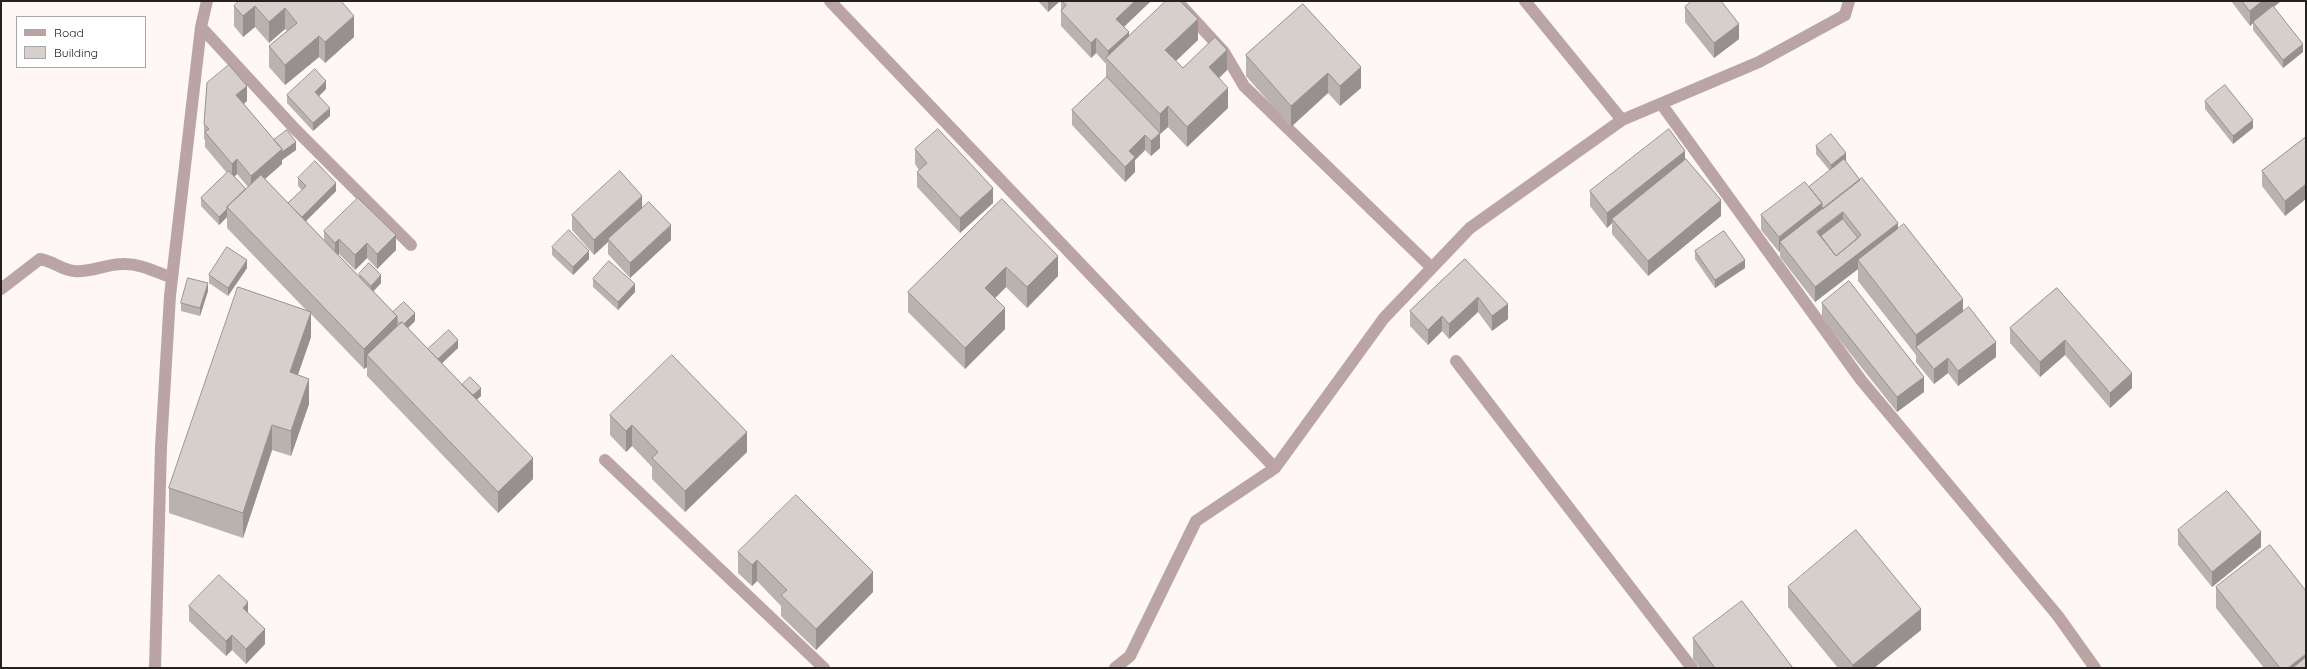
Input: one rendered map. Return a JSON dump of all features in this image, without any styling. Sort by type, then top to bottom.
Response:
[{"type":"street","points":[[155,668],[161,447],[172,278],[201,27],[207,1]]},
{"type":"street","points":[[830,1],[1275,468]]},
{"type":"street","points":[[1177,1],[1224,52],[1244,86],[1432,268]]},
{"type":"street","points":[[1525,1],[1622,120]]},
{"type":"street","points":[[1115,668],[1130,656],[1196,521],[1275,468],[1384,318],[1470,228],[1622,120],[1662,105],[1759,62],[1845,15],[1849,1]]},
{"type":"street","points":[[201,27],[295,129],[411,245]]},
{"type":"street","points":[[1662,105],[1861,380],[2058,616],[2095,668]]},
{"type":"street","points":[[1,288],[40,258],[50,260],[64,271],[76,272],[121,264],[135,264],[172,278]]},
{"type":"street","points":[[1456,361],[1692,668]]},
{"type":"street","points":[[605,460],[824,668]]},
{"type":"building","points":[[239,1],[341,1],[354,16],[325,42],[319,36],[285,65],[269,46],[297,23],[285,8],[269,22],[255,6],[243,16],[234,6]]},
{"type":"building","points":[[1062,1],[1135,1],[1116,19],[1129,32],[1108,51],[1096,38],[1091,43],[1061,11],[1066,5]]},
{"type":"building","points":[[1166,1],[1180,1],[1198,19],[1165,50],[1183,68],[1215,37],[1227,50],[1209,67],[1228,88],[1187,127],[1168,106],[1160,114],[1106,58]]},
{"type":"building","points":[[1692,1],[1721,1],[1739,24],[1714,43],[1685,7]]},
{"type":"building","points":[[2242,1],[2262,1],[2250,11]]},
{"type":"building","points":[[1303,4],[1361,67],[1340,86],[1328,73],[1291,106],[1246,55]]},
{"type":"building","points":[[2273,6],[2303,44],[2283,60],[2253,22]]},
{"type":"building","points":[[229,65],[247,86],[236,95],[282,149],[251,176],[237,159],[232,164],[205,132],[209,129],[204,124],[207,83]]},
{"type":"building","points":[[315,69],[326,81],[315,92],[330,108],[313,123],[287,95]]},
{"type":"building","points":[[1107,77],[1160,133],[1151,141],[1145,135],[1129,151],[1135,157],[1125,167],[1072,110]]},
{"type":"building","points":[[2225,85],[2253,120],[2233,136],[2205,101]]},
{"type":"building","points":[[938,129],[993,188],[960,218],[917,172],[927,163],[915,149]]},
{"type":"building","points":[[1669,129],[1685,151],[1607,213],[1590,191]]},
{"type":"building","points":[[287,130],[296,142],[282,152],[282,149],[274,140]]},
{"type":"building","points":[[1831,134],[1846,153],[1831,165],[1816,146]]},
{"type":"building","points":[[2306,137],[2306,184],[2285,201],[2262,171]]},
{"type":"building","points":[[1686,159],[1721,200],[1648,261],[1612,219]]},
{"type":"building","points":[[1844,159],[1860,180],[1823,209],[1822,203],[1809,187]]},
{"type":"building","points":[[315,161],[336,183],[302,217],[288,203],[306,186],[298,178]]},
{"type":"building","points":[[229,171],[246,189],[219,217],[201,198]]},
{"type":"building","points":[[620,171],[642,196],[594,240],[572,215]]},
{"type":"building","points":[[261,175],[397,316],[364,349],[227,207]]},
{"type":"building","points":[[1862,178],[1898,223],[1815,287],[1780,242]],"holes":[[[1843,212],[1861,235],[1836,256],[1817,232]]]},
{"type":"building","points":[[1805,182],[1822,203],[1779,237],[1761,215]]},
{"type":"building","points":[[358,198],[396,235],[377,254],[367,243],[355,255],[339,239],[335,243],[324,231]]},
{"type":"building","points":[[1002,199],[1058,256],[1027,287],[1006,267],[985,288],[1005,308],[965,348],[908,292]]},
{"type":"building","points":[[649,202],[671,225],[630,263],[608,239]]},
{"type":"building","points":[[1843,219],[1858,238],[1836,256],[1821,236]]},
{"type":"building","points":[[1904,224],[1963,299],[1916,335],[1858,260]]},
{"type":"building","points":[[569,230],[589,251],[573,267],[552,247]]},
{"type":"building","points":[[1724,231],[1745,260],[1715,280],[1695,251]]},
{"type":"building","points":[[227,247],[247,260],[228,288],[209,275]]},
{"type":"building","points":[[1465,259],[1508,304],[1492,316],[1478,297],[1449,324],[1442,316],[1428,330],[1410,311]]},
{"type":"building","points":[[609,261],[635,284],[618,302],[593,279]]},
{"type":"building","points":[[369,263],[381,275],[371,286],[359,274]]},
{"type":"building","points":[[188,278],[208,283],[200,308],[181,303]]},
{"type":"building","points":[[1849,281],[1924,377],[1897,397],[1822,303]]},
{"type":"building","points":[[238,287],[311,312],[290,372],[309,379],[291,431],[272,425],[243,513],[169,488]]},
{"type":"building","points":[[2057,288],[2132,373],[2110,393],[2065,340],[2040,362],[2010,328]]},
{"type":"building","points":[[404,302],[415,313],[404,324],[402,322],[400,324],[397,321],[397,316],[393,312]]},
{"type":"building","points":[[1969,307],[1996,342],[1958,371],[1948,358],[1934,369],[1916,347]]},
{"type":"building","points":[[402,322],[533,458],[498,492],[367,355]]},
{"type":"building","points":[[449,330],[458,340],[438,359],[428,349]]},
{"type":"building","points":[[672,355],[747,432],[685,491],[652,458],[658,452],[632,425],[626,431],[610,415]]},
{"type":"building","points":[[470,377],[481,388],[473,395],[462,385]]},
{"type":"building","points":[[2227,491],[2261,532],[2212,572],[2178,530]]},
{"type":"building","points":[[796,495],[873,572],[816,629],[781,595],[787,590],[757,560],[752,565],[738,552]]},
{"type":"building","points":[[1856,530],[1921,609],[1853,665],[1788,587]]},
{"type":"building","points":[[2270,545],[2306,591],[2306,654],[2288,668],[2280,668],[2216,587]]},
{"type":"building","points":[[219,575],[248,602],[243,608],[265,629],[246,649],[232,635],[226,641],[189,606]]},
{"type":"building","points":[[1742,601],[1793,668],[1715,668],[1693,638]]},
{"type":"building","points":[[2306,657],[2306,668],[2293,668]]}]
